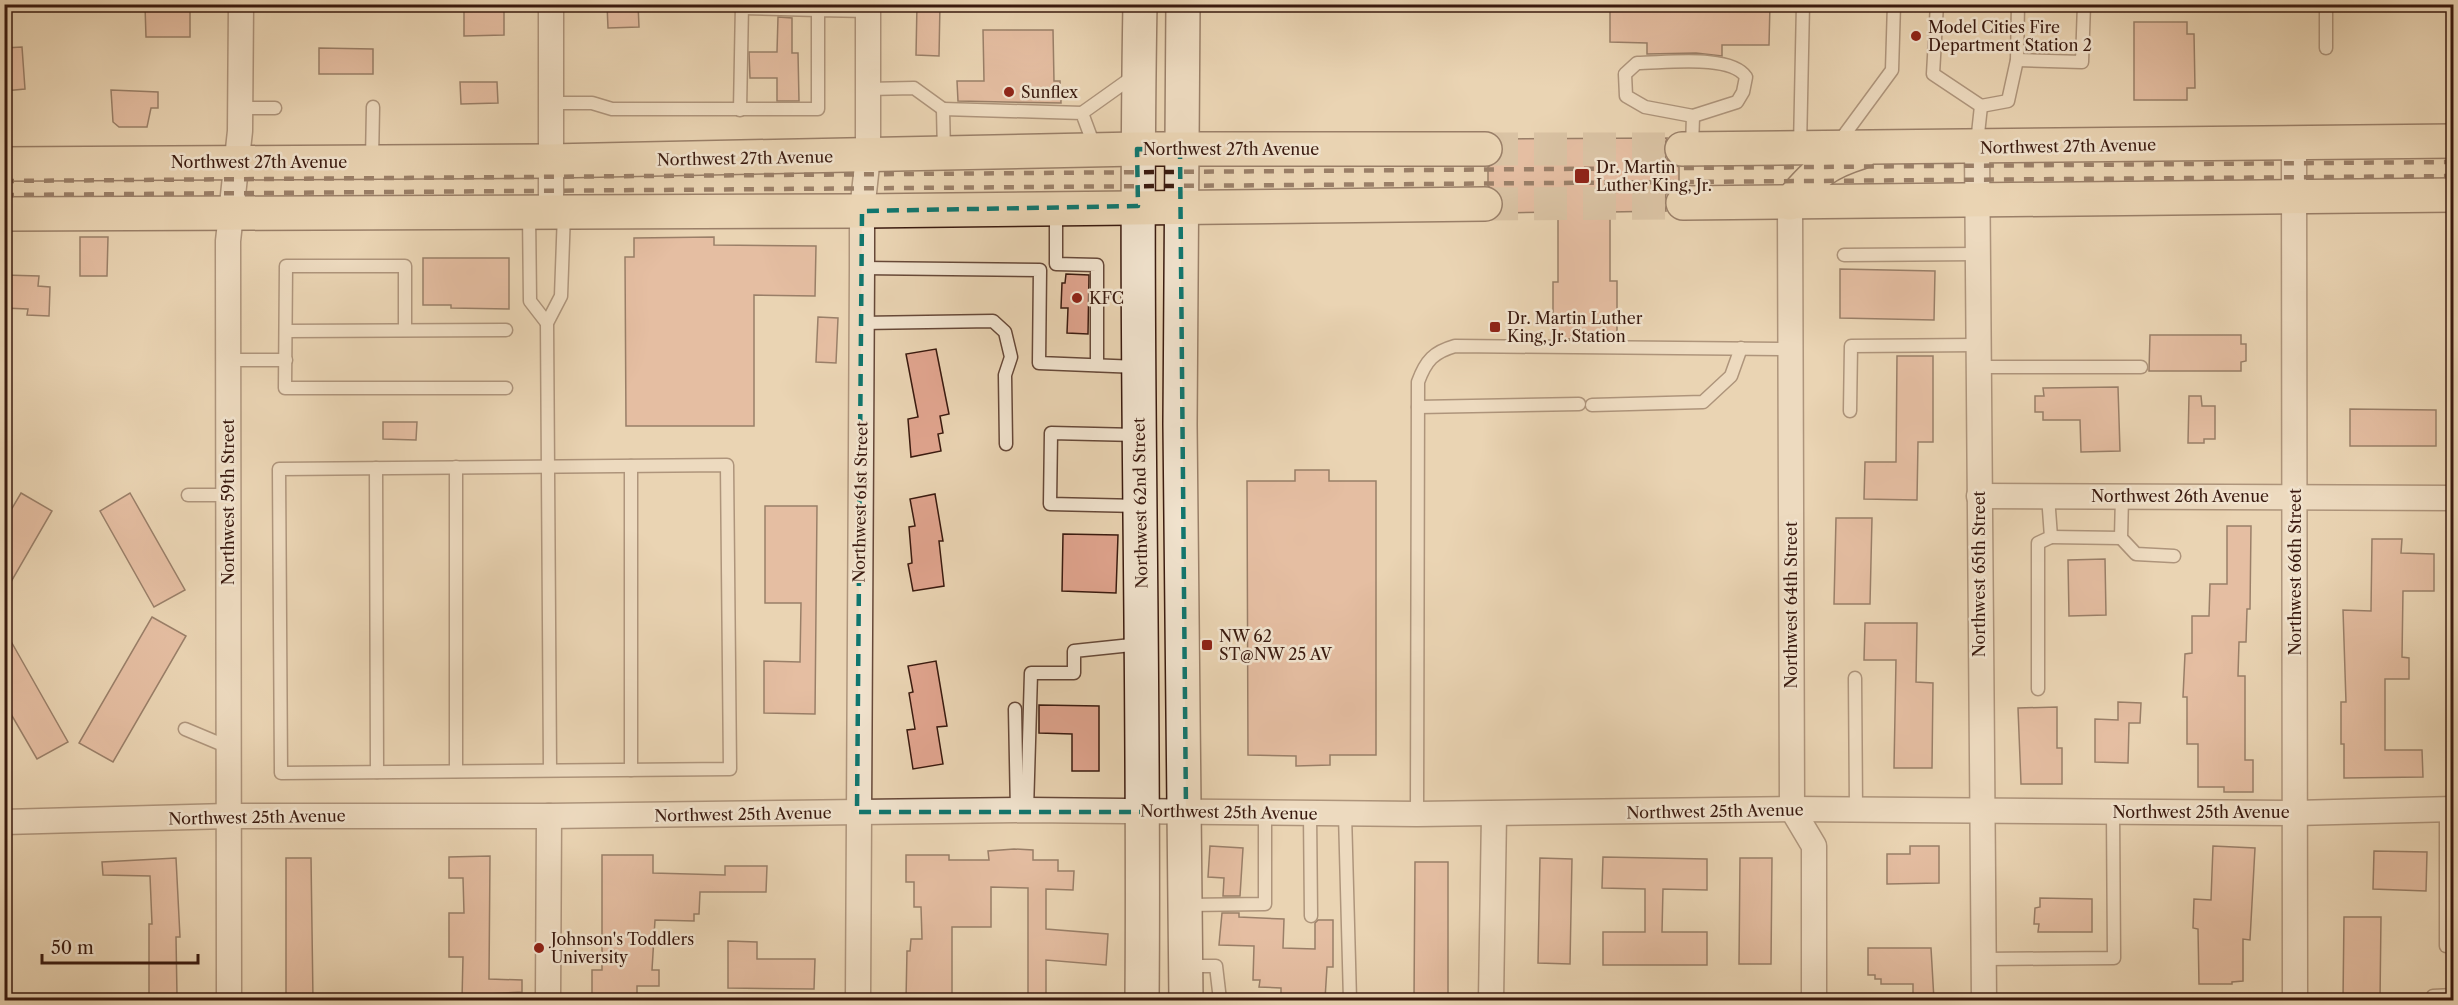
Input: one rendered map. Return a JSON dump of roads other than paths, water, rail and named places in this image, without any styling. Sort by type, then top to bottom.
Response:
[{"type":"main road","name":"Northwest 62nd Street","points":[[1140,4],[1137,148],[1138,435],[1144,811],[1142,1000]]},
{"type":"main road","points":[[1183,4],[1180,150],[1180,447],[1186,812],[1186,1000]]},
{"type":"main road","name":"Northwest 27th Avenue","points":[[1687,149],[1977,148],[2454,141]]},
{"type":"main road","name":"Northwest 27th Avenue","points":[[4,164],[550,161],[868,156],[1137,148],[1180,150],[1485,149]]},
{"type":"main road","points":[[1791,203],[1812,177],[1833,161],[1871,148]]},
{"type":"main road","points":[[1683,203],[2454,195]]},
{"type":"main road","points":[[4,214],[862,211],[1180,205],[1485,204]]},
{"type":"street","name":"Northwest 59th Street","points":[[229,1000],[228,241],[237,162],[240,108],[241,4]]},
{"type":"street","points":[[548,212],[551,4]]},
{"type":"street","name":"Northwest 61st Street","points":[[858,1000],[857,812],[862,211],[868,156],[868,8]]},
{"type":"street","name":"Northwest 66th Street","points":[[2294,143],[2295,1000]]},
{"type":"street","name":"Northwest 65th Street","points":[[1977,148],[1978,496],[1984,1000]]},
{"type":"street","name":"Northwest 64th Street","points":[[1791,203],[1792,809]]},
{"type":"street","name":"Northwest 26th Avenue","points":[[1978,496],[2454,498]]},
{"type":"street","points":[[1792,809],[1814,846],[1814,1000]]},
{"type":"street","name":"Northwest 25th Avenue","points":[[4,822],[228,816],[549,816],[1022,811],[1494,814],[1792,809],[2295,813],[2450,809]]},
{"type":"street","points":[[1491,1000],[1494,814]]},
{"type":"street","points":[[548,1000],[549,816]]},
{"type":"lane","points":[[1800,149],[1803,4]]},
{"type":"lane","points":[[1834,148],[1892,70],[1894,4]]},
{"type":"lane","points":[[1937,4],[1933,74],[1981,106],[2008,101],[2017,60],[2018,4]]},
{"type":"lane","points":[[2017,60],[2082,62],[2084,4]]},
{"type":"lane","points":[[2326,4],[2326,48]]},
{"type":"lane","points":[[740,110],[742,6],[818,10],[868,8]]},
{"type":"lane","points":[[550,103],[592,103],[612,109],[818,109],[818,10]]},
{"type":"lane","points":[[1637,63],[1724,63],[1740,68],[1746,77],[1743,92],[1737,102],[1693,116],[1645,106],[1626,96],[1625,74],[1637,63]]},
{"type":"lane","points":[[868,88],[914,88],[943,109],[1082,114],[1139,73]]},
{"type":"lane","points":[[1977,148],[1981,106]]},
{"type":"lane","points":[[372,161],[374,107]]},
{"type":"lane","points":[[240,108],[275,108]]},
{"type":"lane","points":[[943,109],[944,154]]},
{"type":"lane","points":[[1082,114],[1095,150]]},
{"type":"lane","points":[[1687,149],[1693,116]]},
{"type":"lane","points":[[1056,207],[1056,264]]},
{"type":"lane","points":[[547,323],[530,302],[548,212]]},
{"type":"lane","points":[[548,212],[561,296],[547,323],[550,466],[550,770]]},
{"type":"lane","points":[[1844,255],[1978,254]]},
{"type":"lane","points":[[862,268],[1040,270],[1056,264],[1098,265],[1097,365]]},
{"type":"lane","points":[[405,330],[405,266],[286,266],[285,388],[506,388]]},
{"type":"lane","points":[[1040,270],[1039,363],[1138,367]]},
{"type":"lane","points":[[861,323],[993,321],[1005,332],[1011,357],[1005,375],[1006,444]]},
{"type":"lane","points":[[286,331],[506,330]]},
{"type":"lane","points":[[1417,814],[1418,382],[1425,364],[1437,351],[1455,346],[1790,349]]},
{"type":"lane","points":[[1850,411],[1851,346],[2141,367]]},
{"type":"lane","points":[[1418,406],[1703,402],[1731,376],[1740,348]]},
{"type":"lane","points":[[228,360],[286,360]]},
{"type":"lane","points":[[1138,435],[1051,434],[1050,504],[1139,506]]},
{"type":"lane","points":[[727,465],[730,769],[282,773],[279,469],[550,466],[727,465]]},
{"type":"lane","points":[[631,466],[631,770]]},
{"type":"lane","points":[[456,467],[456,771]]},
{"type":"lane","points":[[376,468],[376,772]]},
{"type":"lane","points":[[188,495],[228,495]]},
{"type":"lane","points":[[2048,496],[2051,537]]},
{"type":"lane","points":[[2122,496],[2121,538],[2136,554],[2174,556]]},
{"type":"lane","points":[[2038,689],[2038,543],[2051,537],[2121,538]]},
{"type":"lane","points":[[1022,811],[1031,674],[1074,673],[1074,651],[1142,644]]},
{"type":"lane","points":[[1855,678],[1856,810]]},
{"type":"lane","points":[[1015,709],[1022,811]]},
{"type":"lane","points":[[185,729],[228,747]]},
{"type":"lane","points":[[2446,946],[2450,809]]},
{"type":"lane","points":[[1983,959],[2114,958],[2113,811]]},
{"type":"lane","points":[[1186,904],[1265,904],[1265,813]]},
{"type":"lane","points":[[1310,813],[1311,916]]},
{"type":"lane","points":[[1345,813],[1350,1000]]},
{"type":"lane","points":[[1186,966],[1216,966],[1220,1000]]},
{"type":"lane","points":[[2433,996],[2454,995]]},
{"type":"tunnel","points":[[1485,149],[1682,149]]},
{"type":"tunnel","points":[[1485,204],[1683,203]]},
{"type":"railway","points":[[4,181],[2454,162]]},
{"type":"railway","points":[[4,195],[2454,176]]},
{"type":"place","name":"Model Cities Fire Department Station 2","points":[[1916,36]]},
{"type":"place","name":"Sunflex","points":[[1009,92]]},
{"type":"place","name":"Dr. Martin Luther King, Jr.","points":[[1582,176]]},
{"type":"place","name":"KFC","points":[[1077,298]]},
{"type":"place","name":"Dr. Martin Luther King, Jr. Station","points":[[1495,327]]},
{"type":"place","name":"NW 62 ST@NW 25 AV","points":[[1207,645]]},
{"type":"place","name":"Johnson's Toddlers University","points":[[539,948]]}]
